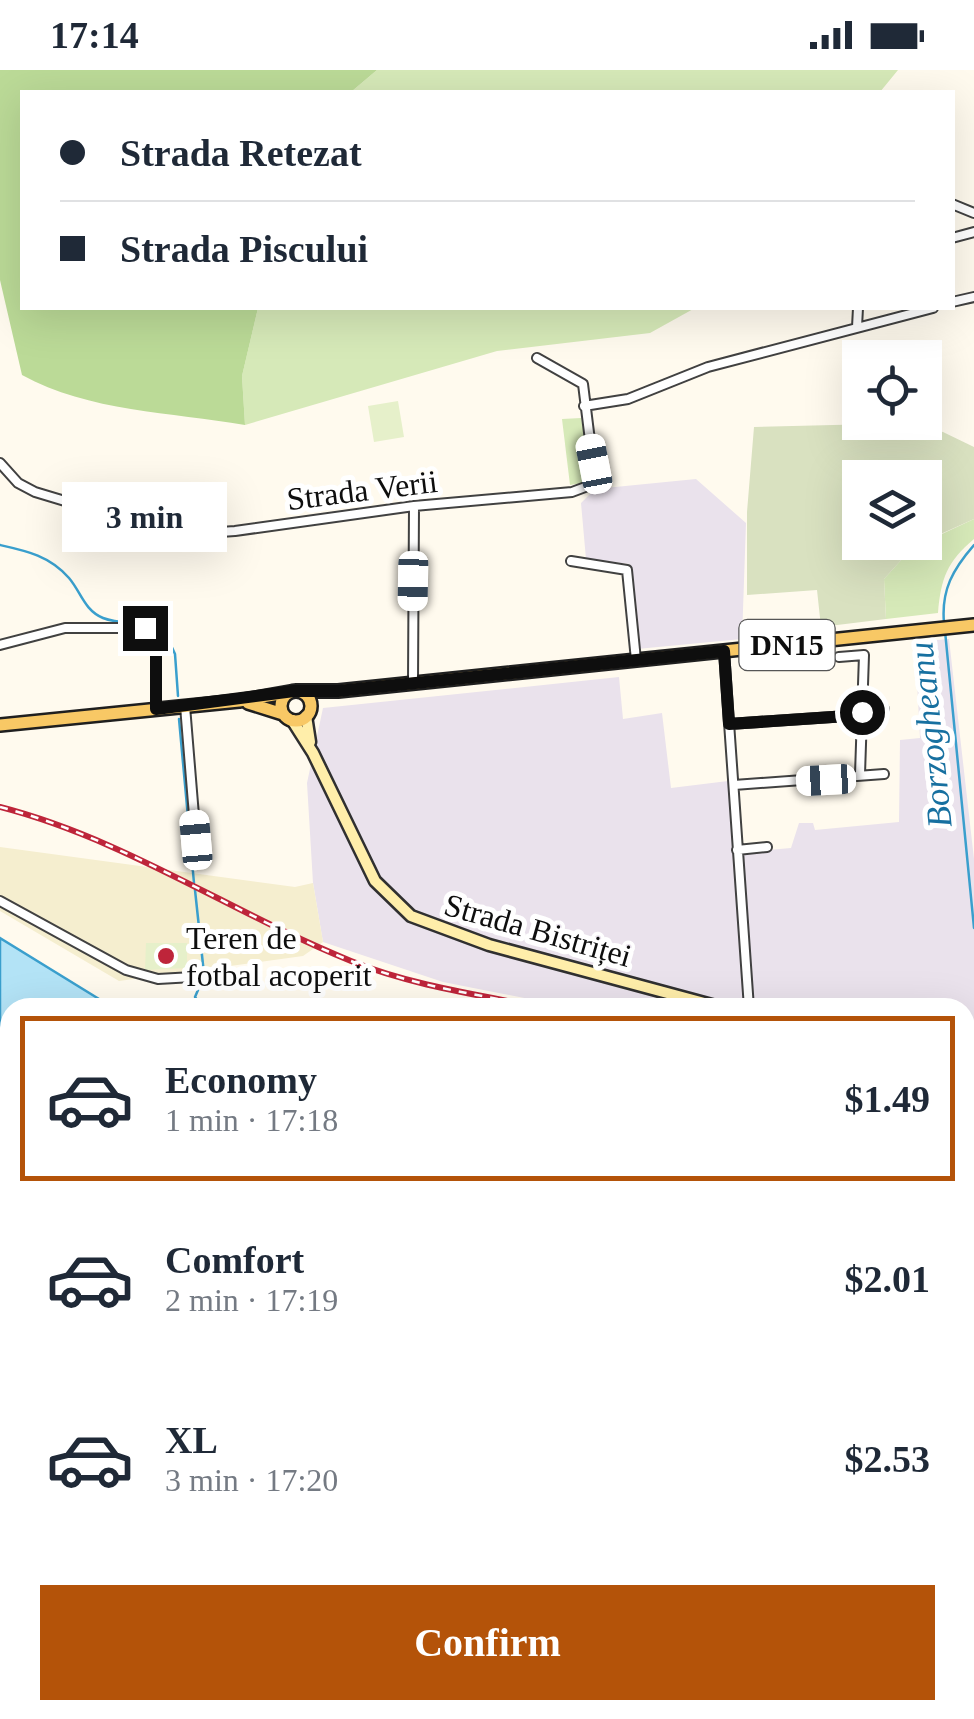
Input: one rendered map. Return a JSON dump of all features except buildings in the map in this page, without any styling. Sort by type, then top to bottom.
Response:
[{"type":"main road","name":"DN15","points":[[0,725],[294,691],[338,691],[974,625]]},
{"type":"main road","points":[[288,717],[282,701],[294,691],[305,694],[308,711]]},
{"type":"main road","name":"DN15","points":[[239,700],[288,717],[308,711],[338,691]]},
{"type":"main road","name":"Strada Bistriței","points":[[308,711],[313,753]]},
{"type":"main road","name":"Strada Bistriței","points":[[288,717],[313,753],[375,881],[411,916],[489,945],[686,998]]},
{"type":"street","points":[[857,327],[858,310]]},
{"type":"street","points":[[584,406],[628,399],[708,367],[925,310]]},
{"type":"street","name":"Strada Verii","points":[[0,463],[18,483],[35,492],[177,532],[227,532],[414,506],[548,495],[588,486],[594,468],[583,384],[537,358]]},
{"type":"street","points":[[412,683],[414,506]]},
{"type":"street","points":[[571,561],[627,570],[636,660]]},
{"type":"street","points":[[0,645],[65,628],[151,628],[156,634],[156,709]]},
{"type":"street","points":[[724,651],[748,998]]},
{"type":"street","points":[[839,657],[864,655],[860,774]]},
{"type":"street","points":[[185,706],[196,840]]},
{"type":"street","points":[[729,724],[862,715],[869,709],[884,709]]},
{"type":"street","points":[[734,785],[884,774]]},
{"type":"street","points":[[737,850],[767,847]]},
{"type":"street","points":[[0,901],[126,970],[158,978],[194,976]]},
{"type":"shaded area","points":[[696,479],[746,523],[742,639],[637,649],[630,564],[586,559],[581,503],[595,489]]},
{"type":"shaded area","points":[[949,639],[974,859],[974,998],[524,998],[443,982],[323,942],[313,883],[307,783],[323,708],[619,677],[623,719],[662,713],[671,788],[728,781],[733,853],[791,848],[799,823],[813,823],[815,830],[899,822],[900,740],[920,738],[915,642]]},
{"type":"shaded area","points":[[0,847],[295,887],[313,883],[323,942],[303,956],[119,981],[0,911]]},
{"type":"green space","points":[[0,70],[377,70],[353,90],[20,90],[20,310],[258,310],[242,376],[245,425],[102,404],[22,375],[0,280]]},
{"type":"green space","points":[[377,70],[898,70],[882,90],[353,90]]},
{"type":"green space","points":[[258,310],[691,310],[650,333],[497,351],[245,425],[242,376]]},
{"type":"green space","points":[[398,401],[404,437],[374,442],[368,406]]},
{"type":"green space","points":[[581,418],[591,471],[582,483],[570,485],[562,419]]},
{"type":"green space","points":[[842,425],[842,440],[942,440],[943,432],[974,447],[974,519],[942,533],[942,460],[842,460],[842,560],[901,560],[884,579],[886,619],[821,627],[817,590],[747,595],[747,512],[754,427]]},
{"type":"green space","points":[[974,519],[974,539],[957,555],[947,572],[938,613],[886,619],[884,579],[901,560],[942,560],[942,534]]},
{"type":"green space","name":"Teren de fotbal acoperit","points":[[146,943],[187,943],[187,968],[145,970]]},
{"type":"water","points":[[0,938],[97,998],[0,998]]},
{"type":"waterway","points":[[0,545],[29,552],[54,564],[91,610],[103,618],[164,630],[175,654],[178,696]]},
{"type":"waterway","name":"Borzogheanu","points":[[944,623],[944,600],[950,581],[974,545]]},
{"type":"waterway","name":"Borzogheanu","points":[[945,631],[974,928]]},
{"type":"waterway","points":[[179,719],[194,883]]},
{"type":"waterway","points":[[195,890],[204,974]]},
{"type":"waterway","points":[[196,998],[201,983]]},
{"type":"railway","points":[[0,807],[135,857],[307,942],[374,970],[493,998]]},
{"type":"place","name":"Teren de fotbal acoperit","points":[[166,956]]},
{"type":"route","points":[[145,628],[154,629],[156,634],[156,709],[294,691],[338,691],[724,651],[729,724],[862,712]]}]
